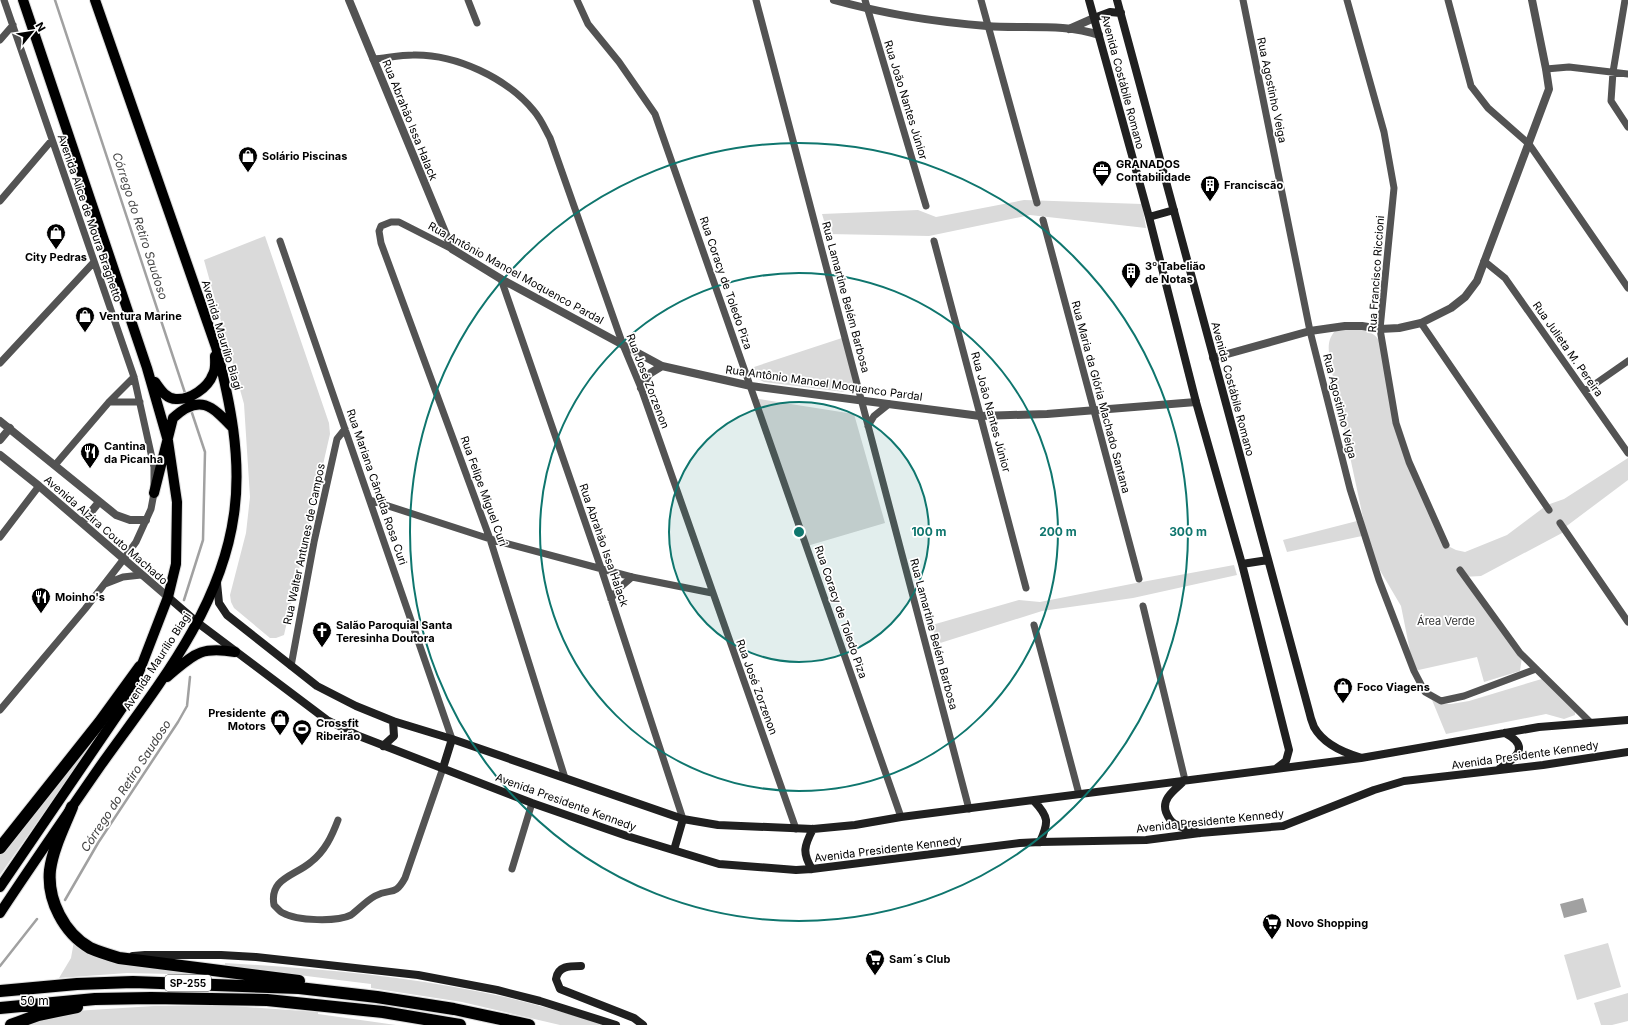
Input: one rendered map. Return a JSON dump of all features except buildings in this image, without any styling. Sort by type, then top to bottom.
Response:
[{"type":"highway","points":[[0,848],[100,722],[140,667]]},
{"type":"highway","points":[[72,807],[54,854],[50,870],[51,896],[61,918],[78,938],[89,947],[106,955],[119,958],[328,985],[377,997]]},
{"type":"highway","name":"SP-255","points":[[0,991],[77,984],[133,982],[276,986],[377,997],[454,1009],[528,1024]]},
{"type":"highway","points":[[11,1025],[54,1011],[151,998]]},
{"type":"highway","name":"SP-255","points":[[0,1008],[94,999],[151,998],[268,1000],[383,1012],[460,1025]]},
{"type":"highway","points":[[383,1012],[430,1025]]},
{"type":"main road","name":"Avenida Maurílio Biagi","points":[[0,887],[129,698],[168,597],[176,564],[178,527],[177,502],[168,441],[148,368],[23,0]]},
{"type":"main road","name":"Avenida Maurílio Biagi","points":[[0,913],[72,807],[161,682],[198,623],[216,583],[228,546],[235,513],[237,475],[233,428],[228,393],[216,347],[95,0]]},
{"type":"main road","name":"Avenida Costábile Romano","points":[[1089,0],[1149,217],[1196,402],[1242,564],[1289,750],[1286,760],[1277,769]]},
{"type":"main road","name":"Avenida Costábile Romano","points":[[1118,0],[1213,358],[1314,728],[1341,751],[1361,758]]},
{"type":"main road","points":[[1094,18],[1110,12],[1121,13]]},
{"type":"main road","points":[[1149,217],[1174,210]]},
{"type":"main road","points":[[148,368],[161,391],[166,395],[176,399],[189,396],[201,390],[208,383],[213,374],[216,347]]},
{"type":"main road","points":[[154,493],[173,418],[181,410],[194,405],[207,405],[215,410],[233,428]]},
{"type":"main road","points":[[1242,564],[1268,560]]},
{"type":"main road","name":"Avenida Presidente Kennedy","points":[[216,583],[219,603],[226,615],[317,686],[356,706],[393,721],[452,739],[683,819],[718,826],[813,830],[901,817],[1361,758],[1539,727],[1628,720]]},
{"type":"main road","name":"Avenida Alzira Couto Machado","points":[[168,597],[198,623]]},
{"type":"main road","name":"Avenida Presidente Kennedy","points":[[198,623],[326,720],[358,736],[532,803],[626,836],[719,864],[796,870],[812,869],[1040,842],[1146,840],[1200,833],[1283,826],[1374,790],[1404,782],[1496,771],[1628,752]]},
{"type":"main road","points":[[161,682],[190,658],[205,651],[217,649],[235,652]]},
{"type":"main road","points":[[383,746],[394,736],[393,721]]},
{"type":"main road","points":[[1496,771],[1513,760],[1519,751],[1519,747],[1512,737],[1505,733]]},
{"type":"main road","points":[[443,768],[452,739]]},
{"type":"main road","points":[[1186,780],[1167,798],[1164,804],[1165,809],[1168,817],[1174,824],[1200,833]]},
{"type":"main road","points":[[1034,801],[1043,811],[1047,819],[1046,828],[1040,842]]},
{"type":"main road","points":[[674,850],[683,819]]},
{"type":"main road","points":[[812,869],[805,859],[805,847],[813,830]]},
{"type":"main road","points":[[119,958],[145,955],[228,956],[298,961],[418,975],[526,997],[616,1025]]},
{"type":"main road","points":[[580,966],[564,967],[559,971],[556,981],[560,989],[634,1018],[643,1025]]},
{"type":"street","name":"Avenida Alice de Moura Braghetto","points":[[4,0],[134,377],[154,467],[154,493]]},
{"type":"street","name":"Rua Abrahão Issa Halack","points":[[349,0],[452,249]]},
{"type":"street","points":[[468,0],[477,24]]},
{"type":"street","name":"Rua Coracy de Toledo Piza","points":[[577,0],[588,24],[619,62],[655,114],[901,817]]},
{"type":"street","name":"Rua Lamartine Belém Barbosa","points":[[756,0],[970,809]]},
{"type":"street","points":[[834,0],[867,9],[931,20],[988,26],[1069,29],[1099,35]]},
{"type":"street","name":"Rua João Nantes Júnior","points":[[865,0],[926,206]]},
{"type":"street","points":[[981,0],[1038,202]]},
{"type":"street","name":"Rua Agostinho Veiga","points":[[1243,0],[1310,331],[1350,489],[1379,580],[1414,671],[1425,692],[1442,701],[1464,696],[1536,669]]},
{"type":"street","name":"Rua Francisco Riccioni","points":[[1347,0],[1384,132],[1394,188],[1380,329],[1396,423],[1409,462],[1446,544]]},
{"type":"street","points":[[1448,0],[1471,86],[1488,108],[1529,144],[1628,288]]},
{"type":"street","points":[[1213,358],[1310,331],[1345,326],[1362,326],[1380,329],[1399,328],[1421,324],[1451,308],[1465,297],[1477,281],[1549,89],[1532,0]]},
{"type":"street","points":[[1625,0],[1613,72],[1611,102],[1628,127]]},
{"type":"street","points":[[1069,29],[1094,18]]},
{"type":"street","points":[[0,40],[13,25]]},
{"type":"street","name":"Rua José Zorzenon","points":[[373,60],[413,55],[451,59],[484,73],[515,92],[535,112],[550,138],[623,345],[641,388],[796,829]]},
{"type":"street","points":[[1546,69],[1569,67],[1628,74]]},
{"type":"street","points":[[0,201],[52,140]]},
{"type":"street","name":"Rua Maria da Glória Machado Santana","points":[[1043,220],[1139,579]]},
{"type":"street","name":"Rua Antônio Manoel Moquenco Pardal","points":[[391,222],[403,223],[452,249],[501,279],[662,366],[751,386],[980,416],[1047,414],[1196,402]]},
{"type":"street","name":"Rua Felipe Miguel Curi","points":[[391,222],[381,226],[379,235],[490,539],[565,778]]},
{"type":"street","name":"Rua João Nantes Júnior","points":[[934,241],[1026,588]]},
{"type":"street","name":"Rua Mariana Cândida Rosa Curi","points":[[280,242],[452,739]]},
{"type":"street","name":"Rua Julieta M. Pereira","points":[[1484,261],[1505,278],[1628,453]]},
{"type":"street","points":[[0,363],[94,262]]},
{"type":"street","name":"Rua Abrahão Issa Halack","points":[[501,279],[602,568],[683,819]]},
{"type":"street","points":[[1421,324],[1549,510]]},
{"type":"street","points":[[1584,392],[1628,361]]},
{"type":"street","points":[[641,388],[649,374],[662,366]]},
{"type":"street","points":[[55,465],[109,402],[134,377]]},
{"type":"street","points":[[109,402],[140,402]]},
{"type":"street","points":[[868,426],[874,416],[889,404]]},
{"type":"street","name":"Avenida Alzira Couto Machado","points":[[0,421],[116,515],[123,518],[146,520]]},
{"type":"street","points":[[0,440],[10,428]]},
{"type":"street","name":"Rua Walter Antunes de Campos","points":[[291,666],[314,542],[337,439],[345,430]]},
{"type":"street","name":"Avenida Alzira Couto Machado","points":[[0,454],[168,597]]},
{"type":"street","points":[[0,537],[39,486]]},
{"type":"street","points":[[0,710],[85,609],[136,542],[151,509],[154,493]]},
{"type":"street","points":[[370,500],[490,539],[632,577],[712,593]]},
{"type":"street","points":[[82,523],[99,502]]},
{"type":"street","points":[[1560,523],[1628,622]]},
{"type":"street","points":[[1460,570],[1520,653],[1590,722]]},
{"type":"street","points":[[103,585],[124,577],[141,575]]},
{"type":"street","points":[[611,599],[617,590],[632,577]]},
{"type":"street","points":[[1143,606],[1186,780]]},
{"type":"street","points":[[1034,625],[1079,794]]},
{"type":"street","points":[[338,820],[332,837],[325,848],[311,862],[278,884],[273,891],[274,905],[283,913],[304,919],[332,919],[350,915],[377,895],[400,888],[405,878],[443,768]]},
{"type":"street","points":[[512,869],[532,803]]},
{"type":"green space","points":[[1024,200],[1142,204],[1146,228],[1030,215],[929,236],[828,234],[822,214],[918,210],[936,217]]},
{"type":"green space","points":[[265,236],[329,423],[330,434],[284,635],[276,638],[270,638],[234,608],[231,602],[230,595],[246,533],[250,497],[244,404],[204,260]]},
{"type":"green space","name":"Área Verde","points":[[1355,329],[1372,334],[1378,338],[1383,347],[1402,441],[1446,545],[1456,550],[1465,552],[1507,535],[1547,505],[1564,499],[1628,458],[1628,480],[1564,528],[1562,533],[1481,576],[1462,577],[1522,657],[1520,671],[1484,682],[1477,657],[1414,671],[1401,606],[1371,555],[1330,363],[1329,342],[1332,335],[1335,331]]},
{"type":"green space","points":[[845,337],[857,381],[844,392],[764,382],[758,379],[754,367]]},
{"type":"green space","points":[[753,398],[854,414],[885,523],[807,546]]},
{"type":"green space","points":[[1357,521],[1362,536],[1287,552],[1283,540]]},
{"type":"green space","points":[[1234,565],[1237,575],[1133,598],[1042,611],[937,644],[932,625],[1019,600],[1040,602]]},
{"type":"green space","points":[[1545,678],[1570,697],[1575,708],[1575,715],[1564,719],[1546,714],[1446,734],[1432,700],[1440,704],[1469,701]]},
{"type":"green space","points":[[89,743],[90,747],[0,875],[0,852]]},
{"type":"green space","points":[[74,941],[214,975],[127,973],[59,978],[71,958]]},
{"type":"green space","points":[[1608,943],[1621,987],[1577,1000],[1564,955]]},
{"type":"green space","points":[[225,963],[354,973],[449,986],[497,995],[607,1025],[560,1025],[462,1002],[371,988],[371,984],[225,966]]},
{"type":"green space","points":[[1628,993],[1628,1021],[1612,1025],[1601,1025],[1594,1003]]},
{"type":"green space","points":[[154,1006],[232,1006],[318,1012],[318,1014],[396,1025],[19,1025],[75,1011]]},
{"type":"shaded area","points":[[1583,898],[1587,912],[1564,918],[1560,904]]},
{"type":"waterway","name":"Córrego do Retiro Saudoso","points":[[55,0],[186,396]]},
{"type":"waterway","name":"Córrego do Retiro Saudoso","points":[[184,600],[203,540],[205,452],[191,410]]},
{"type":"waterway","name":"Córrego do Retiro Saudoso","points":[[65,900],[98,843],[187,706],[190,677]]},
{"type":"waterway","name":"Córrego do Retiro Saudoso","points":[[0,966],[37,919]]},
{"type":"place","name":"Solário Piscinas","points":[[248,173]]},
{"type":"place","name":"GRANADOS Contabilidade","points":[[1102,187]]},
{"type":"place","name":"Franciscão","points":[[1210,202]]},
{"type":"place","name":"City Pedras","points":[[56,250]]},
{"type":"place","name":"3º Tabelião de Notas","points":[[1131,289]]},
{"type":"place","name":"Ventura Marine","points":[[85,333]]},
{"type":"place","name":"Cantina da Picanha","points":[[90,469]]},
{"type":"place","name":"Moinho's","points":[[41,614]]},
{"type":"place","name":"Salão Paroquial Santa Teresinha Doutora","points":[[322,648]]},
{"type":"place","name":"Foco Viagens","points":[[1343,704]]},
{"type":"place","name":"Presidente Motors","points":[[280,736]]},
{"type":"place","name":"Crossfit Ribeirão","points":[[302,746]]},
{"type":"place","name":"Novo Shopping","points":[[1272,940]]},
{"type":"place","name":"Sam´s Club","points":[[875,976]]}]
